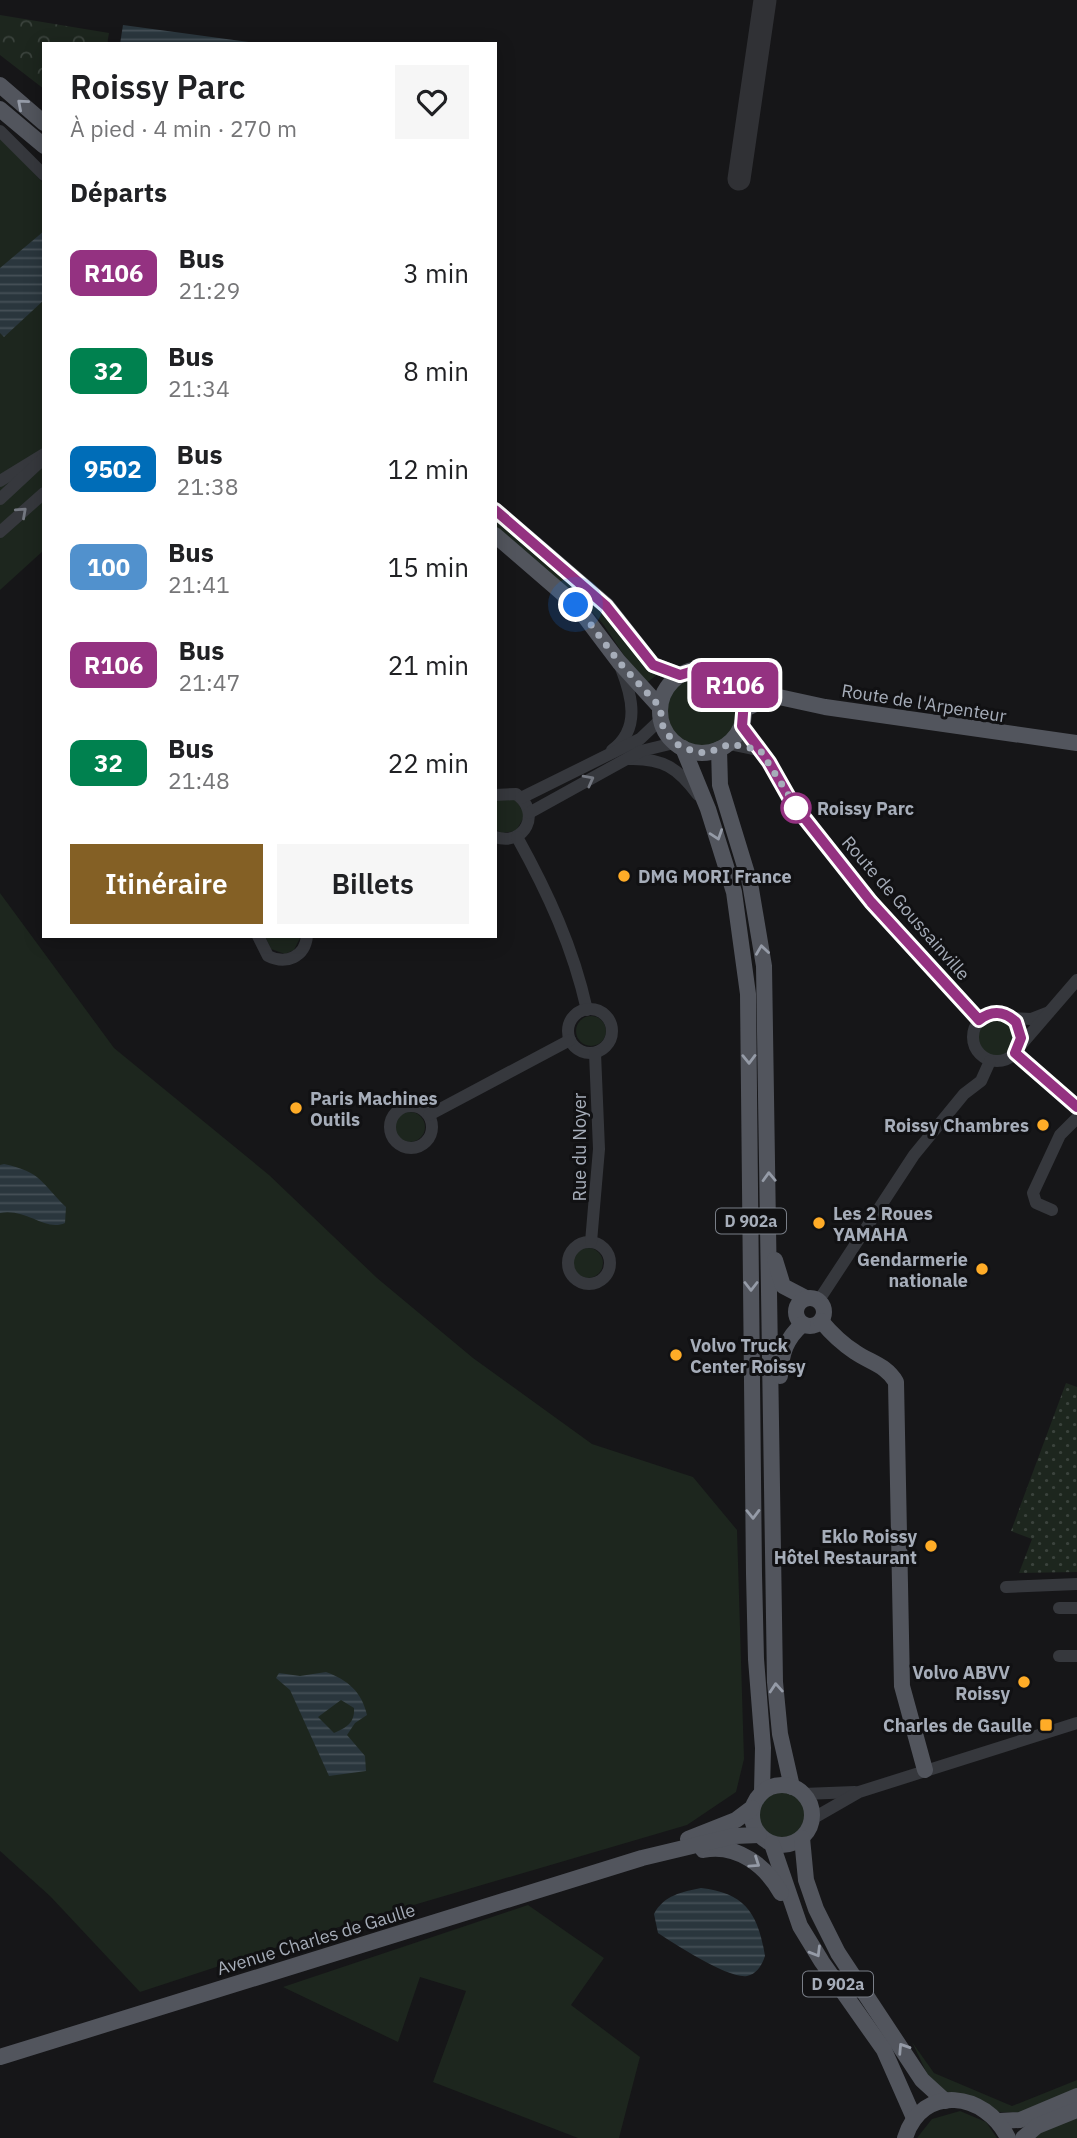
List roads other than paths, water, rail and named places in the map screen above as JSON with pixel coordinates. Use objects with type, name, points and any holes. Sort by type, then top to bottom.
[{"type":"main road","points":[[0,85],[42,120]]},
{"type":"main road","points":[[0,108],[42,144]]},
{"type":"main road","points":[[497,512],[606,606],[653,665],[680,675]]},
{"type":"main road","points":[[497,536],[576,605],[660,713],[678,746],[707,753],[725,747],[742,726],[745,709],[740,691],[733,682],[715,671],[696,669],[680,675],[666,688],[660,713]]},
{"type":"main road","name":"Route de l'Arpenteur","points":[[740,691],[765,699]]},
{"type":"main road","name":"Route de l'Arpenteur","points":[[745,709],[765,699],[779,697],[868,714],[1077,743]]},
{"type":"main road","name":"D 902a","points":[[678,746],[708,809],[734,892],[748,994],[754,1586],[756,1659],[764,1748],[762,1793]]},
{"type":"main road","name":"D 902a","points":[[725,747],[720,785],[750,883],[764,965],[770,1206],[775,1682],[780,1734],[797,1790]]},
{"type":"main road","points":[[770,1206],[776,1270],[783,1286],[812,1299],[824,1308],[821,1321],[812,1326],[803,1324],[796,1312],[799,1304],[812,1299]]},
{"type":"main road","points":[[821,1321],[834,1337],[857,1354],[889,1371],[896,1382],[902,1686],[925,1770]]},
{"type":"main road","points":[[773,1466],[779,1420],[781,1358],[786,1343],[803,1324]]},
{"type":"main road","points":[[776,1785],[797,1790],[811,1809],[812,1819],[802,1838],[788,1845],[766,1839],[754,1827],[752,1808],[762,1793],[776,1785]]},
{"type":"main road","name":"Avenue Charles de Gaulle","points":[[642,1858],[736,1820],[752,1808]]},
{"type":"main road","name":"Avenue Charles de Gaulle","points":[[0,2057],[642,1858],[734,1836],[766,1839]]},
{"type":"main road","name":"D 902a","points":[[802,1838],[806,1880],[816,1909],[838,1953],[922,2080],[945,2101]]},
{"type":"main road","name":"D 902a","points":[[766,1839],[800,1926],[884,2050],[914,2118]]},
{"type":"main road","points":[[642,1858],[662,1858],[713,1847],[741,1854],[771,1875],[790,1913],[800,1926]]},
{"type":"main road","points":[[999,2121],[1020,2120],[1077,2096]]},
{"type":"main road","points":[[905,2138],[914,2118],[930,2106],[945,2101],[975,2103],[999,2121],[1008,2138]]},
{"type":"main road","points":[[1023,2138],[1037,2126],[1077,2110]]},
{"type":"street","points":[[0,131],[42,173]]},
{"type":"street","points":[[0,481],[42,457]]},
{"type":"street","points":[[0,499],[42,458]]},
{"type":"street","points":[[0,532],[42,495]]},
{"type":"street","points":[[594,762],[619,744],[630,719],[631,695],[619,662]]},
{"type":"street","points":[[522,798],[640,739],[660,713]]},
{"type":"street","name":"Route de Goussainville","points":[[742,726],[791,801],[858,887],[979,1020]]},
{"type":"street","points":[[529,813],[657,744],[678,746]]},
{"type":"street","points":[[725,747],[760,750]]},
{"type":"street","points":[[629,759],[647,758],[670,765],[680,772],[708,809]]},
{"type":"street","points":[[497,794],[509,792],[522,798],[529,813],[527,827],[517,837],[503,840],[497,838]]},
{"type":"street","points":[[517,837],[554,906],[578,971],[587,1010]]},
{"type":"street","points":[[259,938],[268,956],[282,961],[298,956],[306,938]]},
{"type":"street","points":[[1049,1012],[1031,1019],[1011,1018],[994,1013],[979,1020],[972,1035],[976,1051],[990,1061],[1004,1061],[1019,1054],[1049,1012],[1077,980]]},
{"type":"street","points":[[587,1010],[600,1012],[612,1028],[606,1046],[595,1053],[580,1051],[570,1040],[571,1021],[587,1010]]},
{"type":"street","points":[[1011,1018],[1020,1030],[1019,1054],[1077,1107]]},
{"type":"street","points":[[429,1115],[570,1040]]},
{"type":"street","name":"Rue du Noyer","points":[[591,1242],[599,1149],[595,1053]]},
{"type":"street","points":[[812,1299],[914,1155],[964,1094],[981,1081],[990,1061]]},
{"type":"street","points":[[1052,1210],[1036,1203],[1033,1194],[1060,1135],[1077,1118]]},
{"type":"street","points":[[1006,1587],[1077,1584]]},
{"type":"street","points":[[1059,1608],[1077,1608]]},
{"type":"street","points":[[1059,1656],[1077,1656]]},
{"type":"street","points":[[812,1819],[859,1792],[1077,1723]]},
{"type":"street","points":[[797,1790],[859,1792]]},
{"type":"place","name":"Roissy Parc","points":[[796,808]]},
{"type":"place","name":"DMG MORI France","points":[[624,876]]},
{"type":"place","name":"Paris Machines Outils","points":[[296,1108]]},
{"type":"place","name":"Roissy Chambres","points":[[1043,1125]]},
{"type":"place","name":"Les 2 Roues YAMAHA","points":[[819,1223]]},
{"type":"place","name":"Gendarmerie nationale","points":[[982,1269]]},
{"type":"place","name":"Volvo Truck Center Roissy","points":[[676,1355]]},
{"type":"place","name":"Eklo Roissy Hôtel Restaurant","points":[[931,1546]]},
{"type":"place","name":"Volvo ABVV Roissy","points":[[1024,1682]]},
{"type":"place","name":"Charles de Gaulle","points":[[1046,1725]]}]
